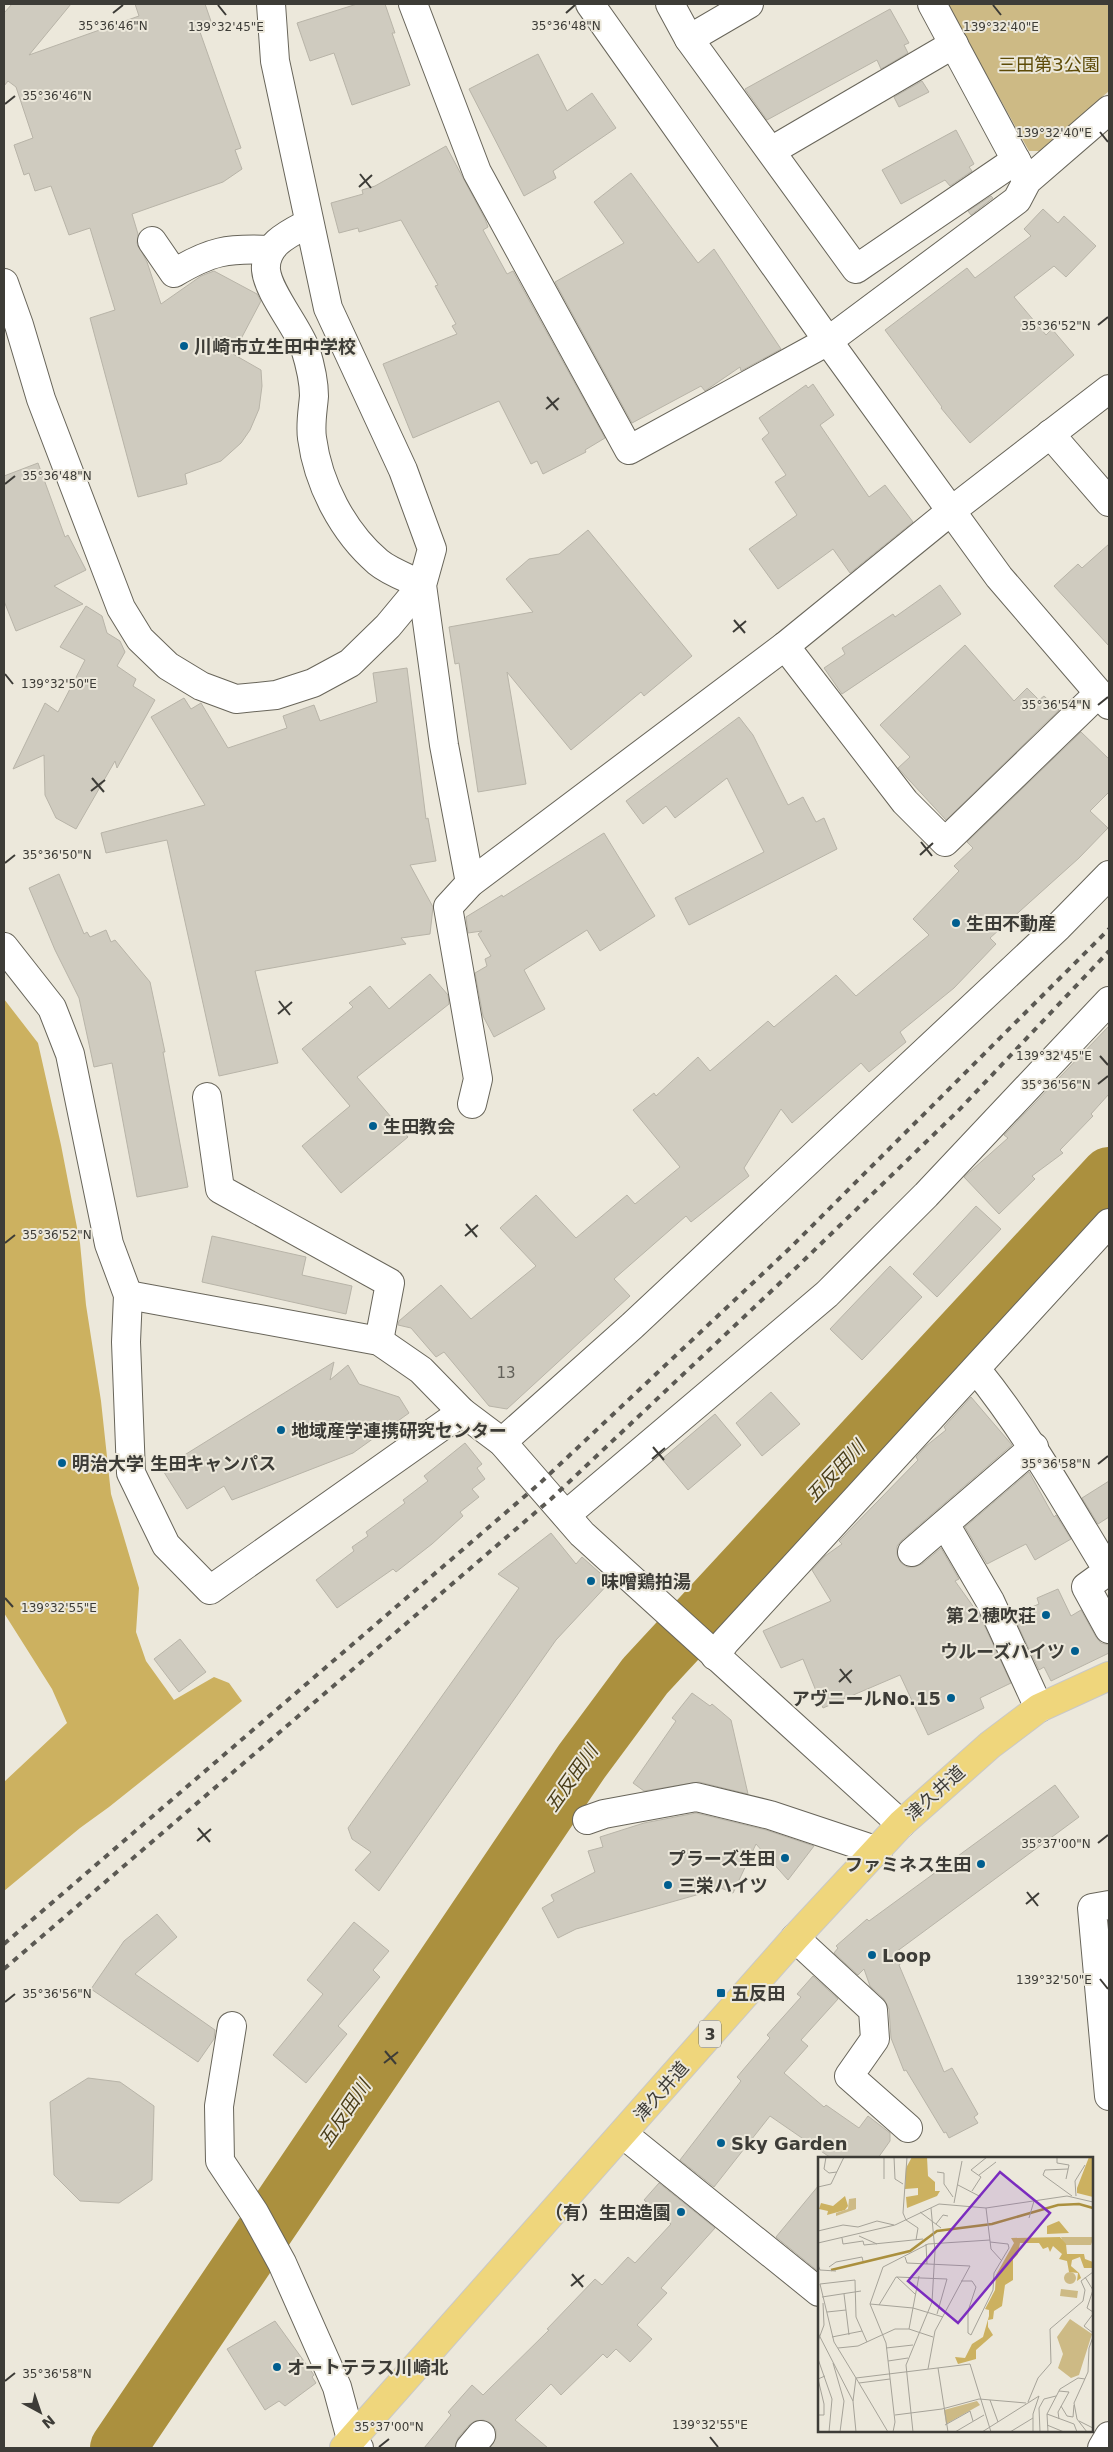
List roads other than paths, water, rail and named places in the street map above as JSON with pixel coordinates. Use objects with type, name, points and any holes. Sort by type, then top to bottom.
[{"type":"main road","name":"津久井道","points":[[348,2446],[795,1938],[878,1851],[901,1824],[990,1745],[1039,1708],[1109,1676]]},
{"type":"street","points":[[271,4],[275,61],[328,308],[403,470],[432,549],[422,585],[444,744],[470,883]]},
{"type":"street","points":[[413,4],[477,172],[629,450],[828,341],[1016,200],[1021,170],[932,4]]},
{"type":"street","points":[[590,4],[828,341],[999,577],[1104,700],[945,842],[905,802],[786,646]]},
{"type":"street","points":[[670,4],[689,39],[856,269],[1021,170],[1109,110]]},
{"type":"street","points":[[689,39],[749,4]]},
{"type":"street","points":[[771,151],[954,44]]},
{"type":"street","points":[[309,223],[284,236],[270,250],[266,270],[277,300],[290,318],[305,348],[314,393],[312,436],[322,479],[346,528],[379,563],[422,585]]},
{"type":"street","points":[[152,241],[174,273],[211,253],[236,248],[270,250]]},
{"type":"street","points":[[4,283],[19,325],[41,399],[121,608],[140,639],[168,666],[201,686],[236,699],[276,695],[313,683],[350,663],[388,626],[422,585]]},
{"type":"street","points":[[472,1104],[478,1079],[448,907],[470,883],[786,646],[951,511],[1109,390]]},
{"type":"street","points":[[1050,434],[1109,502]]},
{"type":"street","points":[[502,1442],[632,1326],[1058,927],[1109,875]]},
{"type":"street","points":[[4,947],[52,1008],[70,1054],[108,1244],[128,1295],[126,1342],[131,1473],[166,1545],[210,1590],[462,1412]]},
{"type":"street","points":[[566,1515],[827,1294],[926,1195],[1109,1001]]},
{"type":"street","points":[[206,1096],[220,1189],[390,1283],[379,1341]]},
{"type":"street","points":[[709,1651],[725,1642],[1109,1223]]},
{"type":"street","points":[[128,1295],[379,1341],[421,1370],[462,1412],[502,1442],[582,1534],[901,1824]]},
{"type":"street","points":[[976,1369],[1001,1400],[1034,1447],[1108,1571],[1086,1587],[1109,1629]]},
{"type":"street","points":[[912,1552],[1034,1447]]},
{"type":"street","points":[[945,1524],[990,1601],[1039,1708]]},
{"type":"street","points":[[587,1820],[604,1814],[696,1796],[770,1815],[878,1851]]},
{"type":"street","points":[[1100,1907],[1109,2096]]},
{"type":"street","points":[[795,1938],[873,2010],[875,2039],[849,2076],[908,2128]]},
{"type":"street","points":[[232,2026],[219,2106],[220,2161],[254,2212],[282,2263],[337,2386],[348,2446]]},
{"type":"street","points":[[623,2134],[818,2291]]},
{"type":"street","points":[[1102,2448],[1109,2436]]},
{"type":"waterway","name":"五反田川","points":[[118,2448],[582,1761],[645,1676],[1109,1175]]},
{"type":"railway","points":[[4,1944],[539,1484],[790,1248],[1109,929]]},
{"type":"railway","points":[[4,1969],[551,1499],[799,1265],[959,1110],[1109,951]]},
{"type":"place","name":"川崎市立生田中学校","points":[[184,346]]},
{"type":"place","name":"生田不動産","points":[[956,923]]},
{"type":"place","name":"生田教会","points":[[373,1126]]},
{"type":"place","name":"地域産学連携研究センター","points":[[281,1430]]},
{"type":"place","name":"明治大学 生田キャンパス","points":[[62,1463]]},
{"type":"place","name":"味噌鶏拍湯","points":[[591,1581]]},
{"type":"place","name":"第２穂吹荘","points":[[1046,1615]]},
{"type":"place","name":"ウルーズハイツ","points":[[1075,1651]]},
{"type":"place","name":"アヴニールNo.15","points":[[951,1698]]},
{"type":"place","name":"プラーズ生田","points":[[785,1858]]},
{"type":"place","name":"ファミネス生田","points":[[981,1864]]},
{"type":"place","name":"三栄ハイツ","points":[[668,1885]]},
{"type":"place","name":"Loop","points":[[872,1955]]},
{"type":"place","name":"五反田","points":[[721,1993]]},
{"type":"place","name":"Sky Garden","points":[[721,2143]]},
{"type":"place","name":"（有）生田造園","points":[[681,2212]]},
{"type":"place","name":"オートテラス川崎北","points":[[277,2367]]},
{"type":"park label","name":"三田第3公園","points":[[1049,64]]}]
